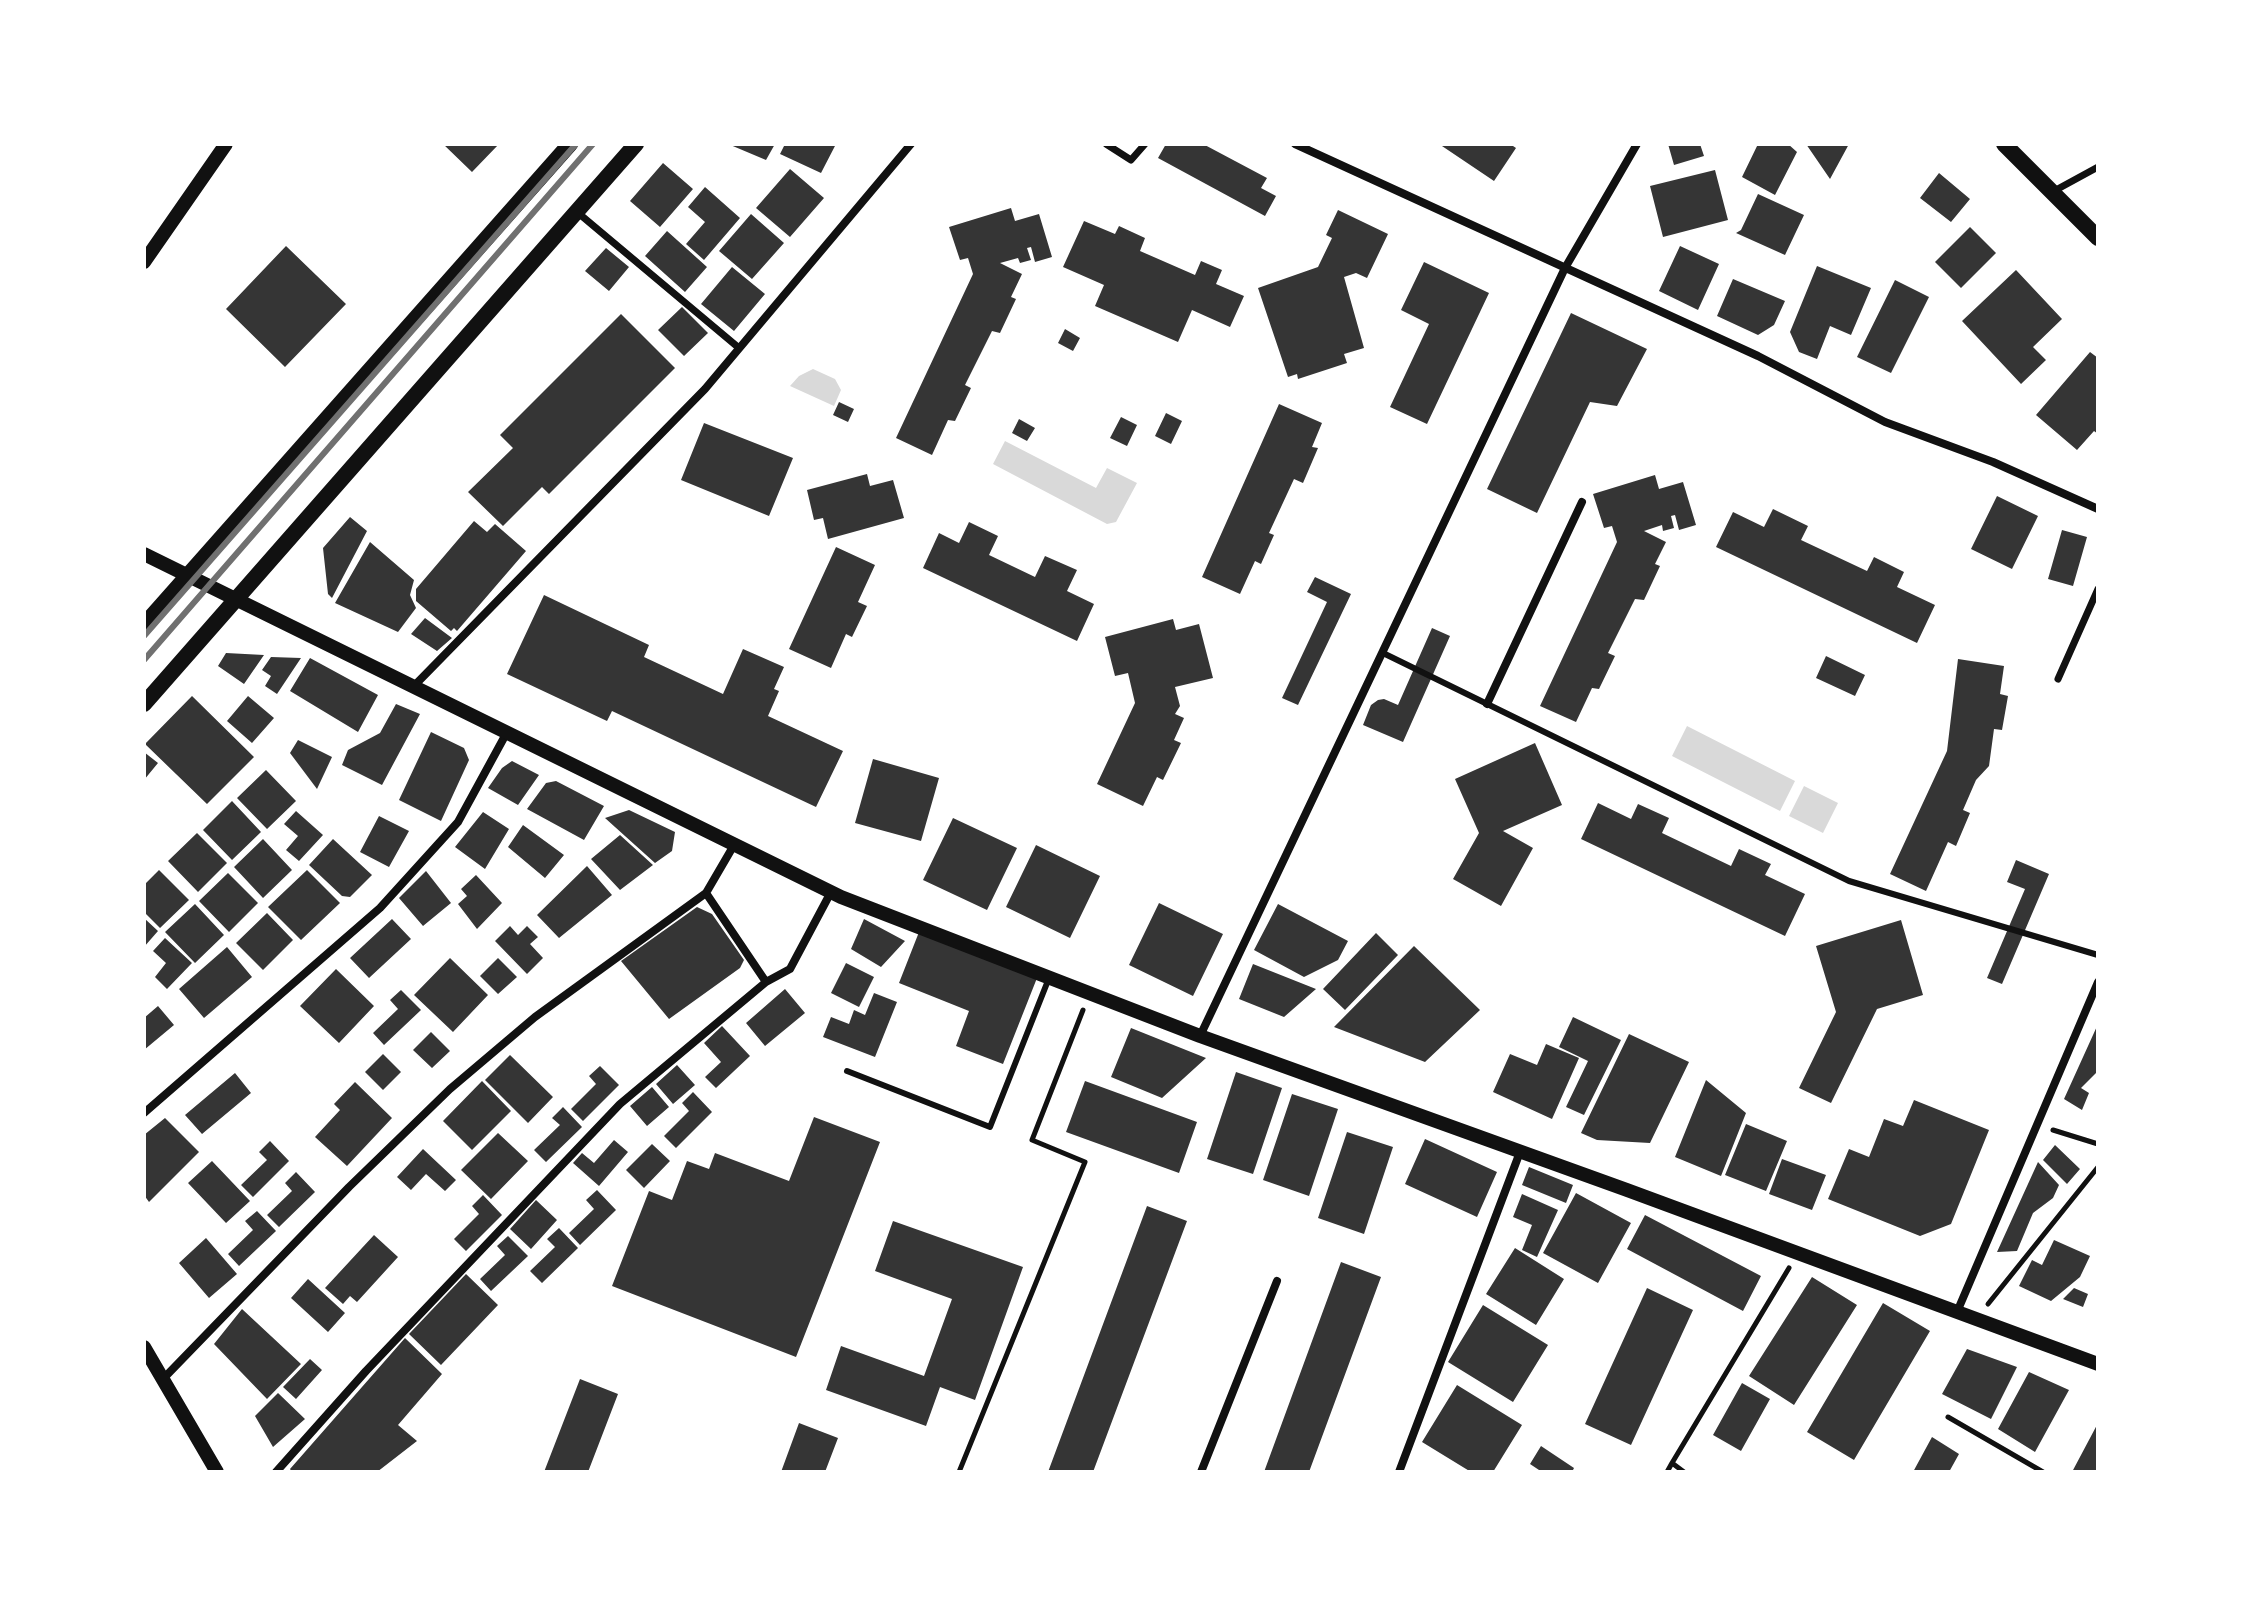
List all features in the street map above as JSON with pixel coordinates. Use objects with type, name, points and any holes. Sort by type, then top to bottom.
[{"type":"main road","points":[[144,625],[570,144]]},
{"type":"main road","points":[[144,704],[636,144]]},
{"type":"main road","points":[[2004,144],[2098,238]]},
{"type":"street","points":[[144,262],[226,144]]},
{"type":"street","points":[[412,688],[699,395],[911,144]]},
{"type":"street","points":[[1106,144],[1131,160],[1145,144]]},
{"type":"street","points":[[1295,144],[1758,356],[1885,422],[1993,462],[2098,509]]},
{"type":"street","points":[[1200,1036],[1565,268],[1637,144]]},
{"type":"street","points":[[2052,192],[2098,167]]},
{"type":"street","points":[[577,212],[739,348]]},
{"type":"street","points":[[1487,704],[1582,502]]},
{"type":"street","points":[[144,554],[831,892],[1200,1036],[2098,1364]]},
{"type":"street","points":[[2058,679],[2098,589]]},
{"type":"street","points":[[144,1113],[380,908],[458,822],[506,734]]},
{"type":"street","points":[[163,1379],[349,1187],[450,1089],[535,1017],[706,893],[734,845]]},
{"type":"street","points":[[276,1472],[366,1371],[620,1104],[766,982],[790,969],[831,892]]},
{"type":"street","points":[[706,893],[766,982]]},
{"type":"street","points":[[1957,1313],[2098,982]]},
{"type":"street","points":[[1399,1472],[1520,1152]]},
{"type":"street","points":[[1201,1472],[1277,1281]]},
{"type":"street","points":[[144,1347],[217,1472]]},
{"type":"lane","points":[[1383,653],[1849,881],[2098,955]]},
{"type":"lane","points":[[847,1071],[990,1127],[1049,978]]},
{"type":"path","points":[[959,1472],[1085,1162],[1032,1140],[1089,994]]},
{"type":"path","points":[[2037,1125],[2098,1144]]},
{"type":"path","points":[[1976,1320],[2098,1167]]},
{"type":"path","points":[[1667,1472],[1798,1254]]},
{"type":"path","points":[[1948,1417],[2043,1472]]},
{"type":"path","points":[[1672,1463],[1684,1472]]},
{"type":"shaded area","points":[[813,369],[835,379],[841,390],[834,406],[790,386],[799,376]]},
{"type":"shaded area","points":[[1005,441],[1096,488],[1107,468],[1137,483],[1116,522],[1107,524],[993,464]]},
{"type":"shaded area","points":[[1687,726],[1795,781],[1780,811],[1672,756]]},
{"type":"shaded area","points":[[1804,786],[1838,803],[1823,833],[1789,816]]},
{"type":"building","points":[[443,144],[499,144],[472,172]]},
{"type":"building","points":[[728,144],[775,144],[766,160]]},
{"type":"building","points":[[785,144],[836,144],[821,173],[780,154]]},
{"type":"building","points":[[1166,144],[1203,144],[1267,178],[1261,188],[1276,196],[1265,216],[1158,158]]},
{"type":"building","points":[[1439,144],[1510,144],[1516,148],[1494,181]]},
{"type":"building","points":[[1668,144],[1700,144],[1704,156],[1674,165]]},
{"type":"building","points":[[1758,144],[1788,144],[1797,152],[1775,195],[1742,177]]},
{"type":"building","points":[[1806,144],[1849,144],[1830,179]]},
{"type":"building","points":[[663,163],[693,189],[660,227],[630,201]]},
{"type":"building","points":[[790,169],[824,198],[790,237],[756,208]]},
{"type":"building","points":[[1715,170],[1728,220],[1663,237],[1650,186]]},
{"type":"building","points":[[1939,173],[1970,199],[1951,222],[1920,198]]},
{"type":"building","points":[[705,187],[740,218],[704,260],[686,244],[705,222],[688,207]]},
{"type":"building","points":[[1758,194],[1804,215],[1785,255],[1736,233],[1741,230]]},
{"type":"building","points":[[1011,208],[1015,221],[1039,214],[1052,257],[1035,262],[1031,247],[1027,248],[1031,260],[1020,263],[1018,258],[1000,263],[1022,274],[1011,297],[1016,299],[1000,333],[992,331],[965,385],[971,388],[955,421],[948,420],[932,455],[896,438],[973,274],[968,258],[960,260],[949,227]]},
{"type":"building","points":[[1338,210],[1388,234],[1367,278],[1356,273],[1344,277],[1364,348],[1344,354],[1347,363],[1298,379],[1297,374],[1288,377],[1258,288],[1318,267],[1332,238],[1326,235]]},
{"type":"building","points":[[751,214],[784,243],[752,279],[719,251]]},
{"type":"building","points":[[1084,221],[1115,234],[1119,226],[1145,238],[1140,251],[1195,275],[1201,261],[1222,270],[1216,284],[1244,296],[1230,327],[1192,310],[1178,342],[1095,306],[1104,285],[1063,267]]},
{"type":"building","points":[[1970,227],[1996,253],[1961,288],[1935,262]]},
{"type":"building","points":[[667,231],[707,267],[685,292],[645,256]]},
{"type":"building","points":[[286,246],[346,304],[285,367],[226,309]]},
{"type":"building","points":[[1680,246],[1719,264],[1698,310],[1659,291]]},
{"type":"building","points":[[606,248],[629,267],[609,291],[585,271]]},
{"type":"building","points":[[1424,262],[1489,293],[1427,424],[1390,407],[1429,324],[1401,310]]},
{"type":"building","points":[[1817,266],[1871,288],[1851,335],[1830,326],[1817,359],[1799,352],[1790,332]]},
{"type":"building","points":[[732,267],[765,294],[734,331],[701,304]]},
{"type":"building","points":[[2016,270],[2062,319],[2033,347],[2046,360],[2021,384],[1962,321]]},
{"type":"building","points":[[1733,279],[1785,301],[1774,325],[1758,335],[1717,316]]},
{"type":"building","points":[[1895,280],[1929,297],[1891,373],[1857,357]]},
{"type":"building","points":[[682,307],[708,333],[684,356],[658,330]]},
{"type":"building","points":[[1571,313],[1647,349],[1617,406],[1590,402],[1537,513],[1487,489]]},
{"type":"building","points":[[621,314],[675,368],[549,494],[542,487],[503,526],[468,492],[513,448],[500,435]]},
{"type":"building","points":[[1065,329],[1080,338],[1073,351],[1058,343]]},
{"type":"building","points":[[2090,352],[2098,358],[2098,434],[2094,431],[2077,450],[2036,415]]},
{"type":"building","points":[[839,402],[854,409],[848,422],[833,415]]},
{"type":"building","points":[[1279,404],[1322,423],[1312,447],[1318,448],[1303,483],[1294,479],[1269,533],[1274,535],[1261,564],[1255,561],[1240,594],[1202,577]]},
{"type":"building","points":[[1166,413],[1182,421],[1171,444],[1155,436]]},
{"type":"building","points":[[1121,417],[1137,425],[1127,446],[1110,438]]},
{"type":"building","points":[[1019,419],[1035,428],[1027,441],[1012,433]]},
{"type":"building","points":[[704,423],[793,458],[769,516],[681,480]]},
{"type":"building","points":[[867,474],[870,486],[893,480],[904,518],[828,539],[823,518],[814,520],[807,490]]},
{"type":"building","points":[[1655,475],[1659,489],[1683,482],[1696,525],[1679,530],[1675,515],[1671,516],[1674,528],[1663,531],[1662,525],[1644,531],[1666,542],[1655,564],[1660,566],[1644,600],[1635,599],[1608,653],[1615,656],[1599,689],[1592,688],[1576,722],[1540,706],[1617,542],[1612,526],[1604,528],[1593,494]]},
{"type":"building","points":[[1997,496],[2038,516],[2012,569],[1971,549]]},
{"type":"building","points":[[1773,509],[1808,526],[1801,540],[1867,571],[1874,557],[1904,572],[1897,587],[1935,605],[1917,643],[1716,547],[1733,512],[1764,527]]},
{"type":"building","points":[[350,517],[367,531],[332,598],[328,594],[323,548]]},
{"type":"building","points":[[474,521],[487,532],[495,524],[526,551],[457,631],[454,628],[451,631],[416,601],[416,589]]},
{"type":"building","points":[[969,522],[998,536],[989,555],[1035,577],[1045,556],[1077,570],[1067,591],[1094,604],[1077,641],[923,568],[939,533],[959,543]]},
{"type":"building","points":[[2062,530],[2087,537],[2073,586],[2048,579]]},
{"type":"building","points":[[370,542],[414,580],[410,595],[416,608],[398,632],[335,603]]},
{"type":"building","points":[[836,547],[875,565],[858,602],[867,606],[852,637],[846,634],[831,668],[789,649]]},
{"type":"building","points":[[1315,577],[1351,594],[1298,705],[1282,698],[1327,602],[1307,592]]},
{"type":"building","points":[[544,595],[649,645],[644,657],[723,694],[743,649],[784,667],[774,689],[779,691],[768,716],[843,751],[816,807],[612,711],[607,721],[507,674]]},
{"type":"building","points":[[425,618],[452,638],[437,651],[411,634]]},
{"type":"building","points":[[1173,619],[1176,630],[1199,624],[1213,678],[1175,687],[1180,706],[1175,714],[1184,718],[1174,740],[1181,743],[1163,780],[1157,777],[1143,806],[1097,784],[1135,703],[1128,673],[1115,676],[1105,637]]},
{"type":"building","points":[[1432,628],[1450,636],[1403,742],[1363,725],[1371,705],[1378,700],[1384,699],[1398,705]]},
{"type":"building","points":[[226,653],[264,655],[244,684],[218,666]]},
{"type":"building","points":[[1826,656],[1865,675],[1855,696],[1816,678]]},
{"type":"building","points":[[271,657],[301,658],[277,694],[265,686],[271,676],[262,670]]},
{"type":"building","points":[[310,658],[378,695],[358,732],[290,691]]},
{"type":"building","points":[[1958,659],[2004,666],[2000,694],[2008,696],[2002,730],[1994,729],[1989,766],[1976,780],[1963,810],[1970,813],[1956,846],[1948,842],[1926,891],[1890,874],[1947,751]]},
{"type":"building","points":[[192,696],[254,757],[207,804],[145,744]]},
{"type":"building","points":[[248,696],[274,718],[252,743],[227,721]]},
{"type":"building","points":[[396,704],[420,714],[382,785],[342,765],[348,750],[380,733]]},
{"type":"building","points":[[431,732],[464,748],[469,760],[441,821],[399,800]]},
{"type":"building","points":[[298,740],[332,757],[317,789],[290,753]]},
{"type":"building","points":[[1535,743],[1562,805],[1503,831],[1533,848],[1501,906],[1453,879],[1479,833],[1455,779]]},
{"type":"building","points":[[144,752],[158,763],[144,780]]},
{"type":"building","points":[[873,759],[939,778],[921,841],[855,823]]},
{"type":"building","points":[[512,761],[539,775],[518,805],[488,788],[502,768]]},
{"type":"building","points":[[266,770],[296,801],[267,829],[237,798]]},
{"type":"building","points":[[556,781],[604,806],[584,840],[527,809],[546,783]]},
{"type":"building","points":[[232,801],[261,832],[232,860],[203,830]]},
{"type":"building","points":[[1598,803],[1631,819],[1638,804],[1669,818],[1662,833],[1731,866],[1739,849],[1771,864],[1765,875],[1805,894],[1785,936],[1581,839]]},
{"type":"building","points":[[629,810],[675,832],[672,851],[655,863],[605,818]]},
{"type":"building","points":[[296,811],[323,835],[299,861],[286,850],[298,836],[284,824]]},
{"type":"building","points":[[483,812],[509,829],[485,869],[455,847]]},
{"type":"building","points":[[379,816],[409,831],[389,867],[360,852]]},
{"type":"building","points":[[953,818],[1017,848],[987,910],[923,880]]},
{"type":"building","points":[[523,825],[564,855],[545,878],[508,847]]},
{"type":"building","points":[[197,833],[227,863],[198,892],[168,861]]},
{"type":"building","points":[[620,835],[653,865],[620,890],[591,859]]},
{"type":"building","points":[[263,839],[292,870],[263,898],[234,867]]},
{"type":"building","points":[[333,839],[372,875],[350,897],[342,896],[309,865]]},
{"type":"building","points":[[1036,845],[1100,876],[1070,938],[1006,907]]},
{"type":"building","points":[[2016,860],[2049,874],[2002,984],[1987,978],[2025,889],[2007,882]]},
{"type":"building","points":[[587,866],[612,895],[559,938],[537,915]]},
{"type":"building","points":[[159,870],[189,900],[160,928],[144,912],[144,885]]},
{"type":"building","points":[[307,870],[340,903],[301,940],[268,907]]},
{"type":"building","points":[[426,871],[451,903],[423,926],[399,898]]},
{"type":"building","points":[[228,873],[258,903],[229,932],[199,901]]},
{"type":"building","points":[[476,875],[502,903],[477,929],[458,904],[467,896],[461,889]]},
{"type":"building","points":[[1159,903],[1223,934],[1193,996],[1129,965]]},
{"type":"building","points":[[195,904],[224,935],[195,963],[165,932]]},
{"type":"building","points":[[1278,904],[1348,941],[1338,960],[1304,977],[1254,950]]},
{"type":"building","points":[[697,907],[712,914],[744,960],[740,968],[669,1019],[621,961]]},
{"type":"building","points":[[267,913],[293,940],[263,970],[236,943]]},
{"type":"building","points":[[144,918],[158,931],[144,947]]},
{"type":"building","points":[[392,919],[411,939],[369,978],[350,958]]},
{"type":"building","points":[[864,919],[905,941],[881,967],[851,949]]},
{"type":"building","points":[[1901,920],[1923,995],[1877,1009],[1831,1103],[1799,1088],[1836,1012],[1816,946]]},
{"type":"building","points":[[510,926],[518,935],[527,926],[538,937],[530,944],[543,958],[527,974],[495,941]]},
{"type":"building","points":[[919,932],[1037,978],[1003,1064],[956,1046],[969,1011],[899,983]]},
{"type":"building","points":[[1376,933],[1398,955],[1345,1010],[1323,989]]},
{"type":"building","points":[[165,938],[192,963],[167,989],[155,977],[166,963],[153,951]]},
{"type":"building","points":[[1414,946],[1480,1010],[1425,1062],[1334,1027]]},
{"type":"building","points":[[227,947],[252,977],[204,1018],[179,989]]},
{"type":"building","points":[[450,958],[488,995],[453,1032],[414,995]]},
{"type":"building","points":[[498,958],[517,977],[498,994],[480,976]]},
{"type":"building","points":[[846,963],[874,977],[859,1007],[831,993]]},
{"type":"building","points":[[1253,964],[1316,989],[1284,1017],[1239,999]]},
{"type":"building","points":[[336,969],[374,1006],[339,1043],[300,1006]]},
{"type":"building","points":[[785,989],[805,1013],[765,1046],[746,1023]]},
{"type":"building","points":[[401,990],[421,1010],[384,1045],[373,1033],[398,1009],[390,1000]]},
{"type":"building","points":[[874,993],[897,1002],[875,1057],[823,1037],[831,1017],[849,1024],[854,1010],[865,1015]]},
{"type":"building","points":[[158,1006],[174,1025],[144,1050],[144,1018]]},
{"type":"building","points":[[1573,1017],[1621,1040],[1584,1115],[1566,1107],[1588,1061],[1559,1047]]},
{"type":"building","points":[[2098,1024],[2098,1071],[2081,1088],[2089,1093],[2082,1110],[2064,1099]]},
{"type":"building","points":[[722,1026],[750,1056],[716,1088],[705,1077],[721,1062],[704,1043]]},
{"type":"building","points":[[1131,1028],[1206,1058],[1162,1098],[1111,1077]]},
{"type":"building","points":[[431,1032],[450,1051],[432,1068],[413,1050]]},
{"type":"building","points":[[1629,1034],[1689,1062],[1650,1143],[1597,1140],[1581,1133]]},
{"type":"building","points":[[1546,1044],[1579,1058],[1552,1119],[1493,1092],[1510,1054],[1537,1065]]},
{"type":"building","points":[[383,1054],[401,1072],[383,1090],[365,1072]]},
{"type":"building","points":[[510,1055],[553,1097],[528,1123],[485,1080]]},
{"type":"building","points":[[677,1065],[695,1085],[673,1104],[656,1084]]},
{"type":"building","points":[[600,1066],[619,1085],[583,1121],[571,1109],[596,1084],[589,1076]]},
{"type":"building","points":[[1236,1072],[1282,1088],[1253,1174],[1207,1159]]},
{"type":"building","points":[[235,1073],[251,1093],[202,1134],[185,1115]]},
{"type":"building","points":[[1706,1080],[1746,1113],[1721,1176],[1675,1157]]},
{"type":"building","points":[[482,1081],[511,1111],[472,1150],[443,1121]]},
{"type":"building","points":[[1085,1081],[1197,1122],[1179,1173],[1066,1132]]},
{"type":"building","points":[[355,1082],[392,1118],[347,1166],[315,1137],[340,1110],[334,1104]]},
{"type":"building","points":[[652,1087],[669,1107],[647,1126],[630,1106]]},
{"type":"building","points":[[693,1092],[712,1112],[676,1148],[664,1136],[689,1111],[682,1103]]},
{"type":"building","points":[[1292,1094],[1338,1109],[1309,1196],[1263,1180]]},
{"type":"building","points":[[1914,1100],[1989,1130],[1951,1224],[1920,1236],[1828,1199],[1849,1149],[1869,1157],[1884,1119],[1903,1126]]},
{"type":"building","points":[[563,1107],[582,1127],[546,1162],[534,1150],[560,1125],[552,1118]]},
{"type":"building","points":[[814,1117],[880,1142],[796,1357],[612,1286],[649,1191],[672,1200],[687,1161],[709,1169],[715,1153],[789,1181]]},
{"type":"building","points":[[165,1118],[199,1152],[149,1202],[144,1195],[144,1135]]},
{"type":"building","points":[[1746,1124],[1787,1141],[1766,1191],[1725,1175]]},
{"type":"building","points":[[1347,1132],[1393,1147],[1364,1234],[1318,1218]]},
{"type":"building","points":[[498,1133],[528,1161],[491,1199],[461,1170]]},
{"type":"building","points":[[1425,1139],[1497,1172],[1477,1217],[1405,1184]]},
{"type":"building","points":[[614,1140],[628,1152],[599,1186],[573,1163],[582,1153],[594,1163]]},
{"type":"building","points":[[270,1141],[289,1161],[253,1197],[241,1185],[267,1160],[259,1152]]},
{"type":"building","points":[[652,1144],[670,1161],[644,1188],[626,1170]]},
{"type":"building","points":[[2055,1145],[2080,1169],[2067,1184],[2043,1160]]},
{"type":"building","points":[[423,1149],[456,1180],[445,1191],[426,1174],[411,1190],[397,1177]]},
{"type":"building","points":[[1782,1159],[1826,1175],[1812,1210],[1769,1194]]},
{"type":"building","points":[[212,1161],[250,1201],[226,1223],[188,1183]]},
{"type":"building","points":[[2038,1162],[2059,1185],[2053,1198],[2033,1213],[2017,1251],[1997,1252]]},
{"type":"building","points":[[1529,1167],[1573,1185],[1566,1203],[1522,1185]]},
{"type":"building","points":[[296,1172],[315,1192],[279,1227],[267,1215],[292,1191],[285,1183]]},
{"type":"building","points":[[597,1190],[616,1210],[580,1245],[569,1233],[594,1209],[586,1200]]},
{"type":"building","points":[[1576,1193],[1631,1223],[1598,1283],[1543,1253]]},
{"type":"building","points":[[1522,1194],[1558,1210],[1537,1257],[1522,1250],[1532,1225],[1513,1217]]},
{"type":"building","points":[[483,1195],[502,1215],[466,1251],[454,1239],[479,1214],[472,1206]]},
{"type":"building","points":[[536,1200],[557,1220],[531,1249],[510,1229]]},
{"type":"building","points":[[1147,1206],[1187,1221],[1093,1472],[1048,1472]]},
{"type":"building","points":[[257,1211],[276,1231],[239,1266],[228,1254],[253,1230],[245,1221]]},
{"type":"building","points":[[1645,1215],[1761,1276],[1743,1311],[1627,1249]]},
{"type":"building","points":[[893,1221],[1023,1267],[975,1400],[940,1387],[926,1426],[826,1390],[841,1346],[924,1376],[952,1299],[875,1271]]},
{"type":"building","points":[[559,1228],[578,1248],[542,1283],[530,1271],[555,1247],[547,1239]]},
{"type":"building","points":[[374,1235],[398,1257],[357,1302],[350,1296],[343,1304],[325,1288]]},
{"type":"building","points":[[508,1236],[528,1256],[491,1291],[480,1279],[505,1255],[497,1246]]},
{"type":"building","points":[[206,1238],[237,1274],[209,1298],[179,1263]]},
{"type":"building","points":[[2054,1240],[2090,1256],[2080,1277],[2051,1301],[2019,1286],[2032,1260],[2042,1265]]},
{"type":"building","points":[[1515,1248],[1564,1279],[1536,1325],[1486,1294]]},
{"type":"building","points":[[1341,1262],[1381,1277],[1309,1472],[1264,1472]]},
{"type":"building","points":[[466,1274],[498,1305],[441,1365],[409,1334]]},
{"type":"building","points":[[1812,1277],[1857,1305],[1794,1405],[1749,1376]]},
{"type":"building","points":[[308,1279],[345,1313],[328,1332],[291,1298]]},
{"type":"building","points":[[1647,1288],[1693,1310],[1631,1445],[1585,1424]]},
{"type":"building","points":[[2074,1288],[2088,1294],[2083,1307],[2063,1299]]},
{"type":"building","points":[[1883,1303],[1930,1331],[1854,1460],[1807,1432]]},
{"type":"building","points":[[1483,1305],[1548,1345],[1513,1402],[1448,1362]]},
{"type":"building","points":[[242,1309],[301,1364],[267,1399],[214,1344]]},
{"type":"building","points":[[405,1338],[442,1374],[398,1425],[417,1441],[377,1472],[292,1472],[290,1469]]},
{"type":"building","points":[[1967,1349],[2017,1367],[1991,1419],[1942,1394]]},
{"type":"building","points":[[310,1359],[322,1370],[296,1399],[283,1387]]},
{"type":"building","points":[[2029,1372],[2069,1390],[2035,1452],[1998,1429]]},
{"type":"building","points":[[580,1379],[618,1394],[588,1472],[544,1472]]},
{"type":"building","points":[[1742,1383],[1770,1399],[1741,1451],[1713,1435]]},
{"type":"building","points":[[1457,1385],[1522,1425],[1493,1472],[1471,1472],[1422,1442]]},
{"type":"building","points":[[278,1393],[305,1419],[273,1447],[255,1416]]},
{"type":"building","points":[[799,1423],[838,1438],[825,1472],[781,1472]]},
{"type":"building","points":[[2098,1423],[2098,1472],[2072,1472]]},
{"type":"building","points":[[1932,1437],[1959,1454],[1949,1472],[1913,1472]]},
{"type":"building","points":[[1541,1446],[1574,1468],[1572,1472],[1542,1472],[1530,1464]]},
{"type":"railway","points":[[144,636],[576,144]]},
{"type":"railway","points":[[144,660],[593,144]]}]
